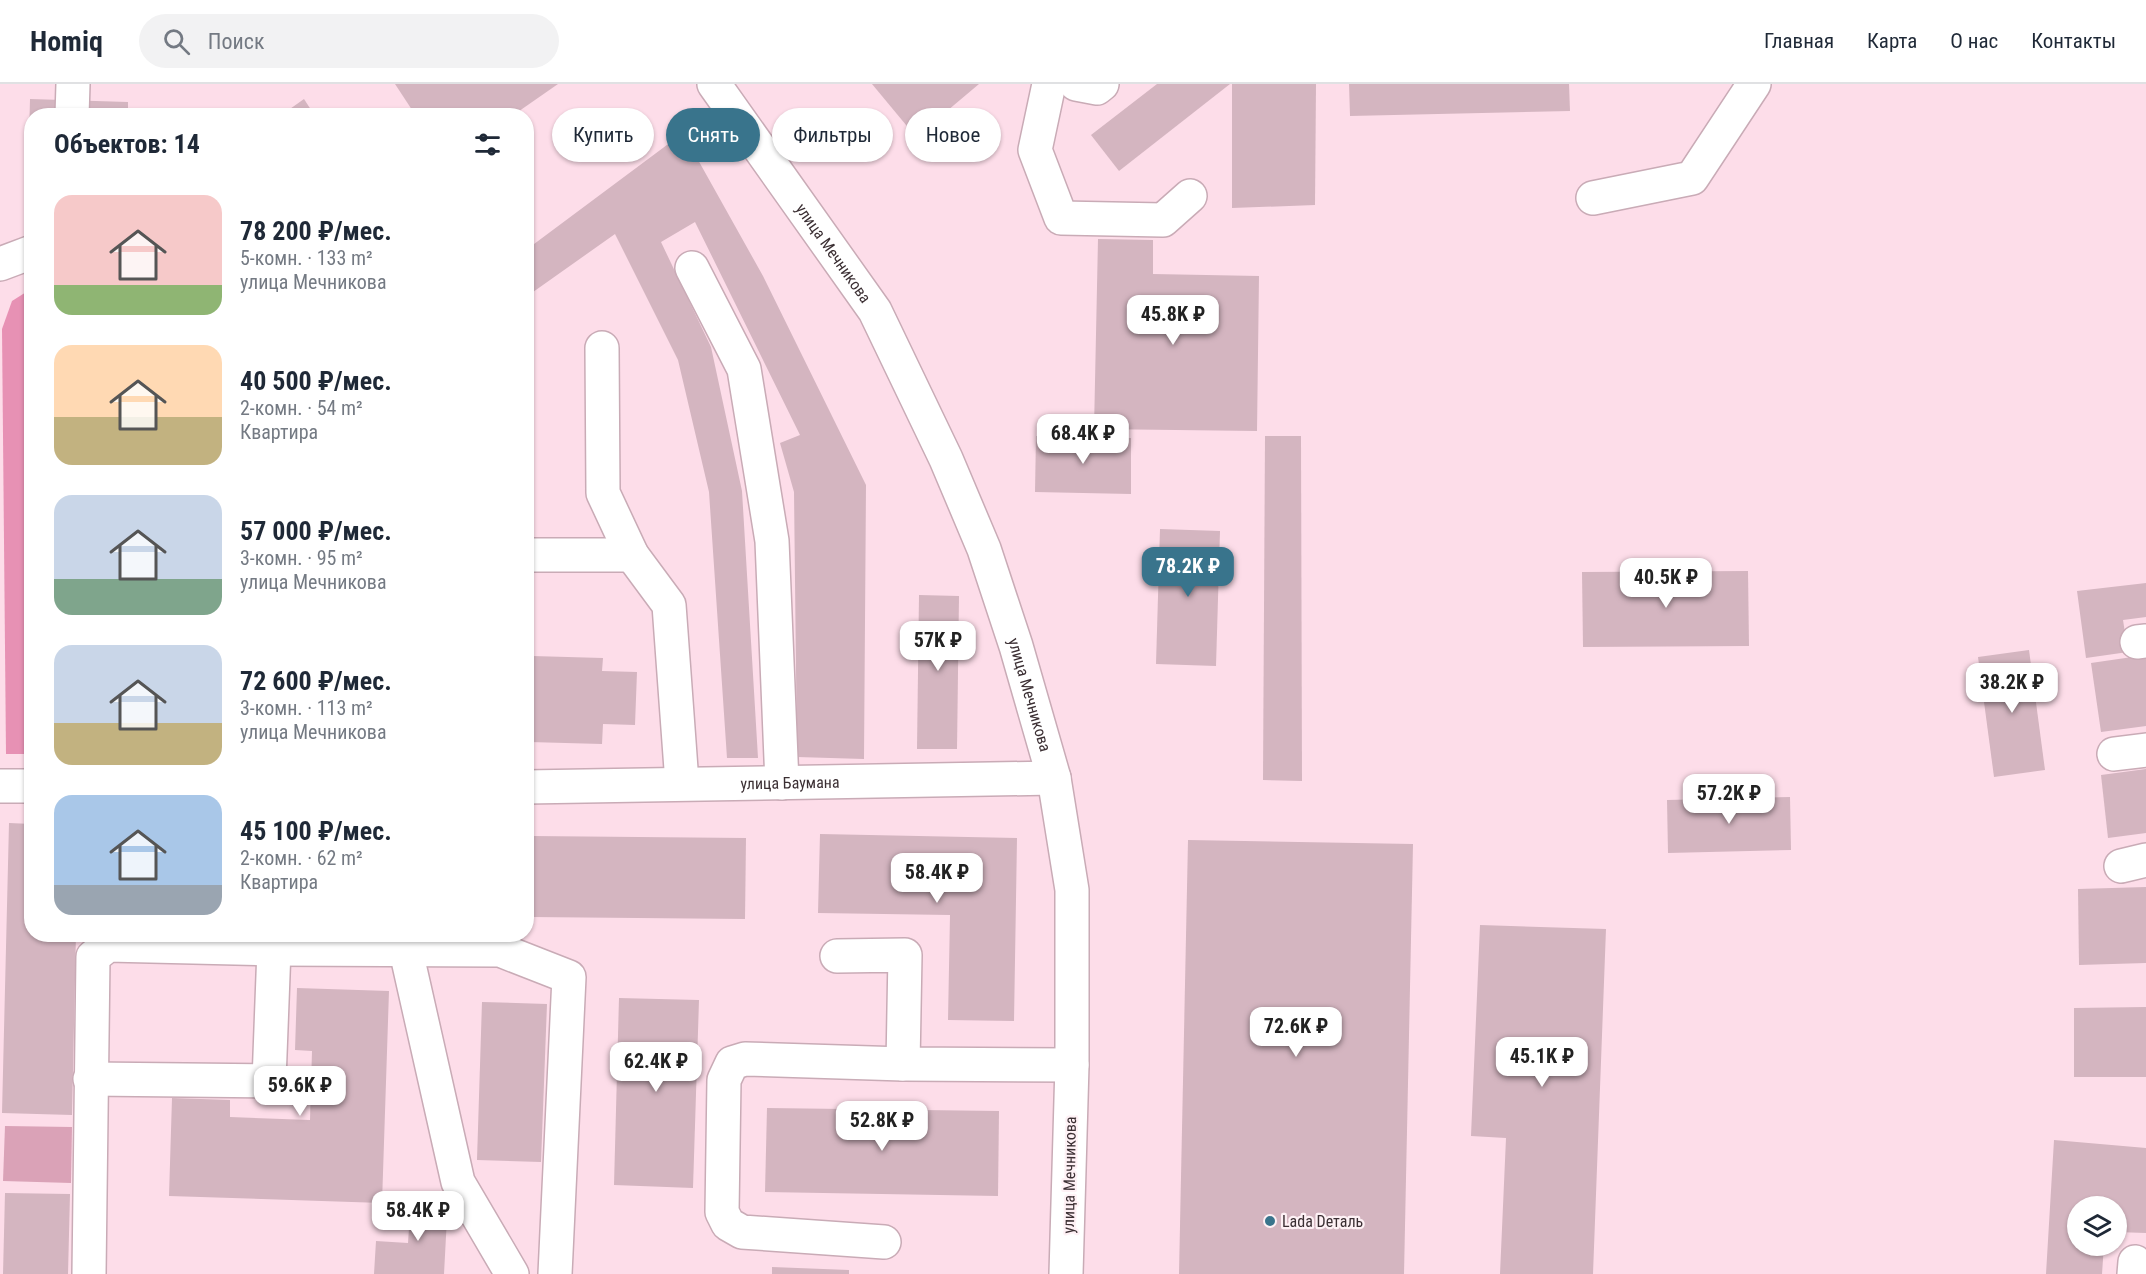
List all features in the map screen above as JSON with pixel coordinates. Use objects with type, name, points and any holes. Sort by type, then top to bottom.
[{"type":"street","points":[[72,108],[73,84]]},
{"type":"street","name":"улица Мечникова","points":[[714,84],[875,310],[946,459],[984,549],[1016,646],[1054,778],[1072,890],[1072,1065],[1066,1274]]},
{"type":"street","points":[[1049,84],[1035,150],[1061,218],[1163,220],[1190,196]]},
{"type":"street","points":[[1076,84],[1097,88],[1102,84]]},
{"type":"street","points":[[1593,198],[1692,178],[1754,84]]},
{"type":"street","points":[[0,264],[24,255]]},
{"type":"street","points":[[692,268],[744,369],[772,541],[782,783]]},
{"type":"street","points":[[602,348],[603,493],[632,555],[669,605],[682,783]]},
{"type":"street","points":[[534,555],[632,555]]},
{"type":"street","points":[[2114,754],[2146,750]]},
{"type":"street","name":"улица Баумана","points":[[534,786],[1054,778]]},
{"type":"street","points":[[0,786],[24,786]]},
{"type":"street","points":[[89,1274],[93,957],[108,945],[122,942]]},
{"type":"street","points":[[163,942],[274,949],[406,951],[500,942],[569,977],[555,1274]]},
{"type":"street","points":[[90,1079],[269,1081],[274,949]]},
{"type":"street","points":[[406,951],[458,1182],[512,1274]]},
{"type":"street","points":[[837,956],[905,955],[903,1064]]},
{"type":"street","points":[[884,1242],[763,1235],[742,1232],[728,1224],[722,1212],[724,1080],[732,1062],[745,1059],[903,1064],[1072,1065]]},
{"type":"shaded area","points":[[24,293],[24,754],[6,754],[2,329],[12,301]]},
{"type":"shaded area","points":[[5,1126],[72,1127],[71,1183],[3,1181]]},
{"type":"building","points":[[395,84],[558,84],[524,108],[411,108]]},
{"type":"building","points":[[872,84],[979,84],[950,108],[905,108],[905,124]]},
{"type":"building","points":[[1157,84],[1230,84],[1119,171],[1091,135]]},
{"type":"building","points":[[1232,84],[1316,84],[1315,205],[1232,208]]},
{"type":"building","points":[[1349,84],[1569,84],[1570,111],[1350,116]]},
{"type":"building","points":[[30,99],[128,102],[128,108],[30,108]]},
{"type":"building","points":[[304,99],[310,108],[291,108]]},
{"type":"building","points":[[666,146],[666,162],[699,162],[763,276],[866,485],[864,759],[797,757],[794,492],[780,443],[800,435],[695,222],[661,242],[711,347],[742,491],[758,758],[727,758],[709,492],[678,360],[615,234],[534,291],[534,244],[644,162],[654,162],[654,155]]},
{"type":"building","points":[[1098,239],[1153,240],[1153,274],[1259,276],[1257,431],[1094,429]]},
{"type":"building","points":[[1036,436],[1131,438],[1131,494],[1035,492]]},
{"type":"building","points":[[1265,436],[1301,436],[1302,781],[1263,780]]},
{"type":"building","points":[[1160,529],[1220,531],[1216,666],[1156,664]]},
{"type":"building","points":[[1748,571],[1749,646],[1583,647],[1582,572]]},
{"type":"building","points":[[2146,583],[2146,617],[2123,620],[2128,652],[2086,658],[2077,591]]},
{"type":"building","points":[[919,595],[959,596],[957,749],[917,749]]},
{"type":"building","points":[[2029,650],[2045,770],[1994,777],[1978,657]]},
{"type":"building","points":[[2146,655],[2146,726],[2101,732],[2091,663]]},
{"type":"building","points":[[534,656],[603,658],[602,671],[637,672],[635,725],[603,724],[602,744],[534,742]]},
{"type":"building","points":[[2146,769],[2146,833],[2108,838],[2101,775]]},
{"type":"building","points":[[1790,797],[1791,850],[1668,853],[1667,800]]},
{"type":"building","points":[[9,823],[24,824],[24,942],[76,942],[72,1115],[2,1113]]},
{"type":"building","points":[[820,834],[1017,838],[1014,1021],[948,1020],[950,915],[818,913]]},
{"type":"building","points":[[534,836],[746,838],[745,919],[534,917]]},
{"type":"building","points":[[1188,840],[1413,844],[1404,1274],[1179,1274]]},
{"type":"building","points":[[2146,887],[2146,963],[2079,965],[2078,889]]},
{"type":"building","points":[[1480,925],[1606,929],[1593,1274],[1500,1274],[1506,1138],[1471,1136]]},
{"type":"building","points":[[297,988],[389,991],[382,1203],[169,1196],[172,1098],[230,1100],[230,1117],[310,1120],[312,1051],[295,1050]]},
{"type":"building","points":[[619,998],[699,1000],[693,1188],[614,1185]]},
{"type":"building","points":[[482,1002],[547,1004],[541,1162],[477,1160]]},
{"type":"building","points":[[2146,1007],[2146,1077],[2074,1077],[2074,1008]]},
{"type":"building","points":[[767,1108],[999,1111],[998,1196],[765,1192]]},
{"type":"building","points":[[2054,1140],[2146,1148],[2146,1233],[2127,1232],[2127,1196],[2067,1196],[2067,1256],[2103,1256],[2102,1274],[2046,1274]]},
{"type":"building","points":[[5,1193],[70,1194],[68,1274],[3,1274]]},
{"type":"building","points":[[411,1197],[448,1199],[444,1274],[374,1274],[376,1241],[408,1243]]},
{"type":"building","points":[[772,1267],[849,1270],[849,1274],[772,1274]]},
{"type":"place","name":"Lada Dеталь","points":[[1270,1221]]}]
